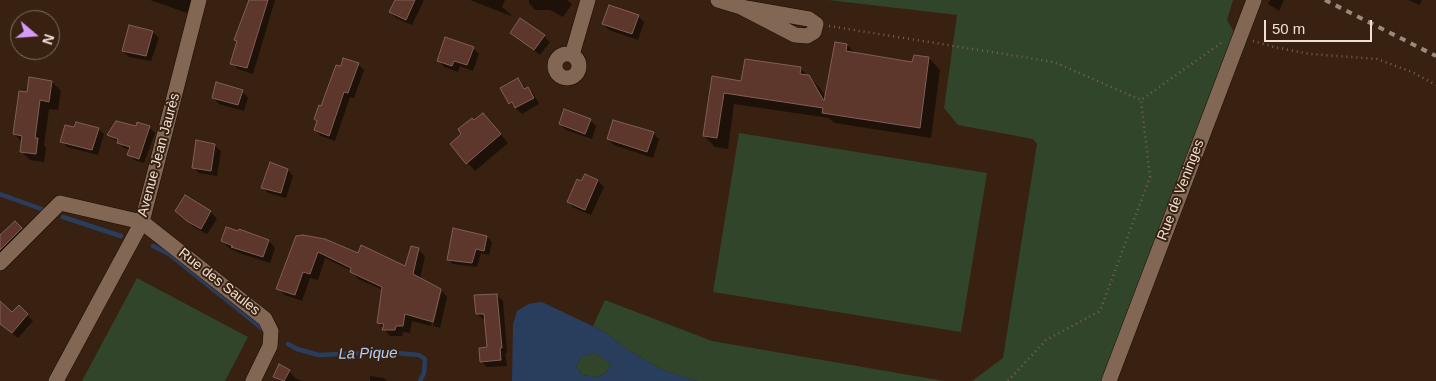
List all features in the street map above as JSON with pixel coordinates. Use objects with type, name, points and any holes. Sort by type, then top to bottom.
[{"type":"street","name":"Avenue Jean Jaurès","points":[[56,381],[142,222],[200,0]]},
{"type":"street","points":[[572,54],[588,0]]},
{"type":"street","points":[[718,0],[741,8],[809,19],[816,24]]},
{"type":"street","name":"Rue de Veninges","points":[[1108,381],[1254,0]]},
{"type":"street","points":[[0,264],[60,203],[142,222]]},
{"type":"street","name":"Rue des Saules","points":[[142,222],[265,319],[271,331],[270,346],[253,381]]},
{"type":"path","points":[[816,24],[1054,62],[1141,100]]},
{"type":"path","points":[[1141,100],[1224,41],[1240,37],[1274,47],[1310,54],[1377,59],[1412,72],[1436,85]]},
{"type":"path","points":[[1008,381],[1046,340],[1100,311],[1150,177],[1141,100]]},
{"type":"green space","points":[[828,0],[1233,0],[1227,20],[1234,32],[1101,381],[972,381],[1003,358],[1037,144],[1033,139],[958,125],[944,108],[957,15]]},
{"type":"green space","points":[[739,133],[987,173],[961,332],[713,292]]},
{"type":"green space","points":[[137,278],[248,337],[225,381],[82,381]]},
{"type":"green space","points":[[605,300],[712,341],[944,381],[697,381],[661,369],[593,326]]},
{"type":"green space","points":[[596,353],[611,364],[606,373],[596,377],[582,375],[576,366],[582,356]]},
{"type":"water","points":[[542,302],[605,332],[625,348],[661,369],[697,381],[512,381],[513,324],[517,311],[528,304]],"holes":[[[596,353],[611,364],[606,373],[596,377],[582,375],[576,366],[582,356]]]},
{"type":"building","points":[[249,0],[268,0],[247,68],[230,64],[237,41],[234,40]]},
{"type":"building","points":[[395,0],[415,0],[406,20],[389,12]]},
{"type":"building","points":[[609,5],[639,15],[632,34],[602,24]]},
{"type":"building","points":[[520,18],[545,35],[534,50],[510,33]]},
{"type":"building","points":[[129,25],[153,31],[146,56],[122,51]]},
{"type":"building","points":[[445,37],[474,47],[467,65],[454,61],[452,66],[437,61]]},
{"type":"building","points":[[835,42],[847,44],[846,51],[912,62],[914,55],[929,57],[920,128],[822,113],[823,108],[724,93],[717,138],[703,136],[712,76],[741,81],[745,59],[801,67],[800,74],[809,75],[824,101]]},
{"type":"building","points":[[343,58],[359,63],[348,93],[344,92],[329,136],[314,130],[317,121],[314,119],[319,105],[321,106],[336,65],[341,66]]},
{"type":"building","points":[[29,77],[52,81],[49,102],[40,100],[35,138],[38,138],[36,154],[20,152],[22,136],[13,134],[19,91],[27,92]]},
{"type":"building","points":[[518,78],[524,89],[528,87],[534,98],[515,108],[512,102],[509,104],[500,88]]},
{"type":"building","points":[[216,82],[243,90],[238,105],[212,98]]},
{"type":"building","points":[[564,109],[591,119],[585,134],[559,124]]},
{"type":"building","points":[[483,113],[501,134],[466,164],[450,144],[461,134],[458,129],[472,118],[474,120]]},
{"type":"building","points":[[613,120],[654,132],[647,152],[607,139]]},
{"type":"building","points":[[116,121],[136,126],[137,122],[150,126],[139,159],[127,155],[130,147],[117,143],[118,139],[107,135]]},
{"type":"building","points":[[76,122],[99,128],[92,150],[60,142],[65,125],[74,127]]},
{"type":"building","points":[[196,140],[215,144],[211,171],[192,168]]},
{"type":"building","points":[[270,162],[288,169],[281,193],[261,188]]},
{"type":"building","points":[[585,174],[598,180],[585,210],[567,202],[577,179],[581,181]]},
{"type":"building","points":[[185,195],[211,211],[201,229],[175,211]]},
{"type":"building","points":[[15,221],[22,228],[0,250],[0,235]]},
{"type":"building","points":[[226,227],[238,231],[239,229],[269,240],[263,257],[231,247],[233,246],[221,241]]},
{"type":"building","points":[[453,228],[487,236],[484,251],[476,249],[472,263],[447,260]]},
{"type":"building","points":[[303,235],[325,239],[358,253],[361,245],[405,266],[411,246],[419,248],[413,274],[441,289],[433,322],[405,314],[403,326],[396,326],[395,330],[382,330],[384,324],[377,323],[382,287],[350,272],[351,268],[318,252],[310,274],[303,272],[295,295],[276,289],[296,236]]},
{"type":"building","points":[[497,294],[502,348],[500,348],[501,360],[480,362],[479,348],[487,347],[484,314],[476,314],[474,295]]},
{"type":"building","points":[[0,301],[12,312],[19,305],[28,314],[12,333],[0,324]]},
{"type":"building","points":[[279,364],[290,370],[284,381],[273,377]]},
{"type":"waterway","name":"La Pique","points":[[0,194],[47,211]]},
{"type":"waterway","name":"La Pique","points":[[63,217],[121,236]]},
{"type":"waterway","name":"La Pique","points":[[153,246],[169,254],[264,330]]},
{"type":"waterway","name":"La Pique","points":[[288,344],[297,349],[319,355],[385,352],[419,355],[425,359],[424,373],[420,381]]},
{"type":"railway","points":[[1325,0],[1436,56]]}]
